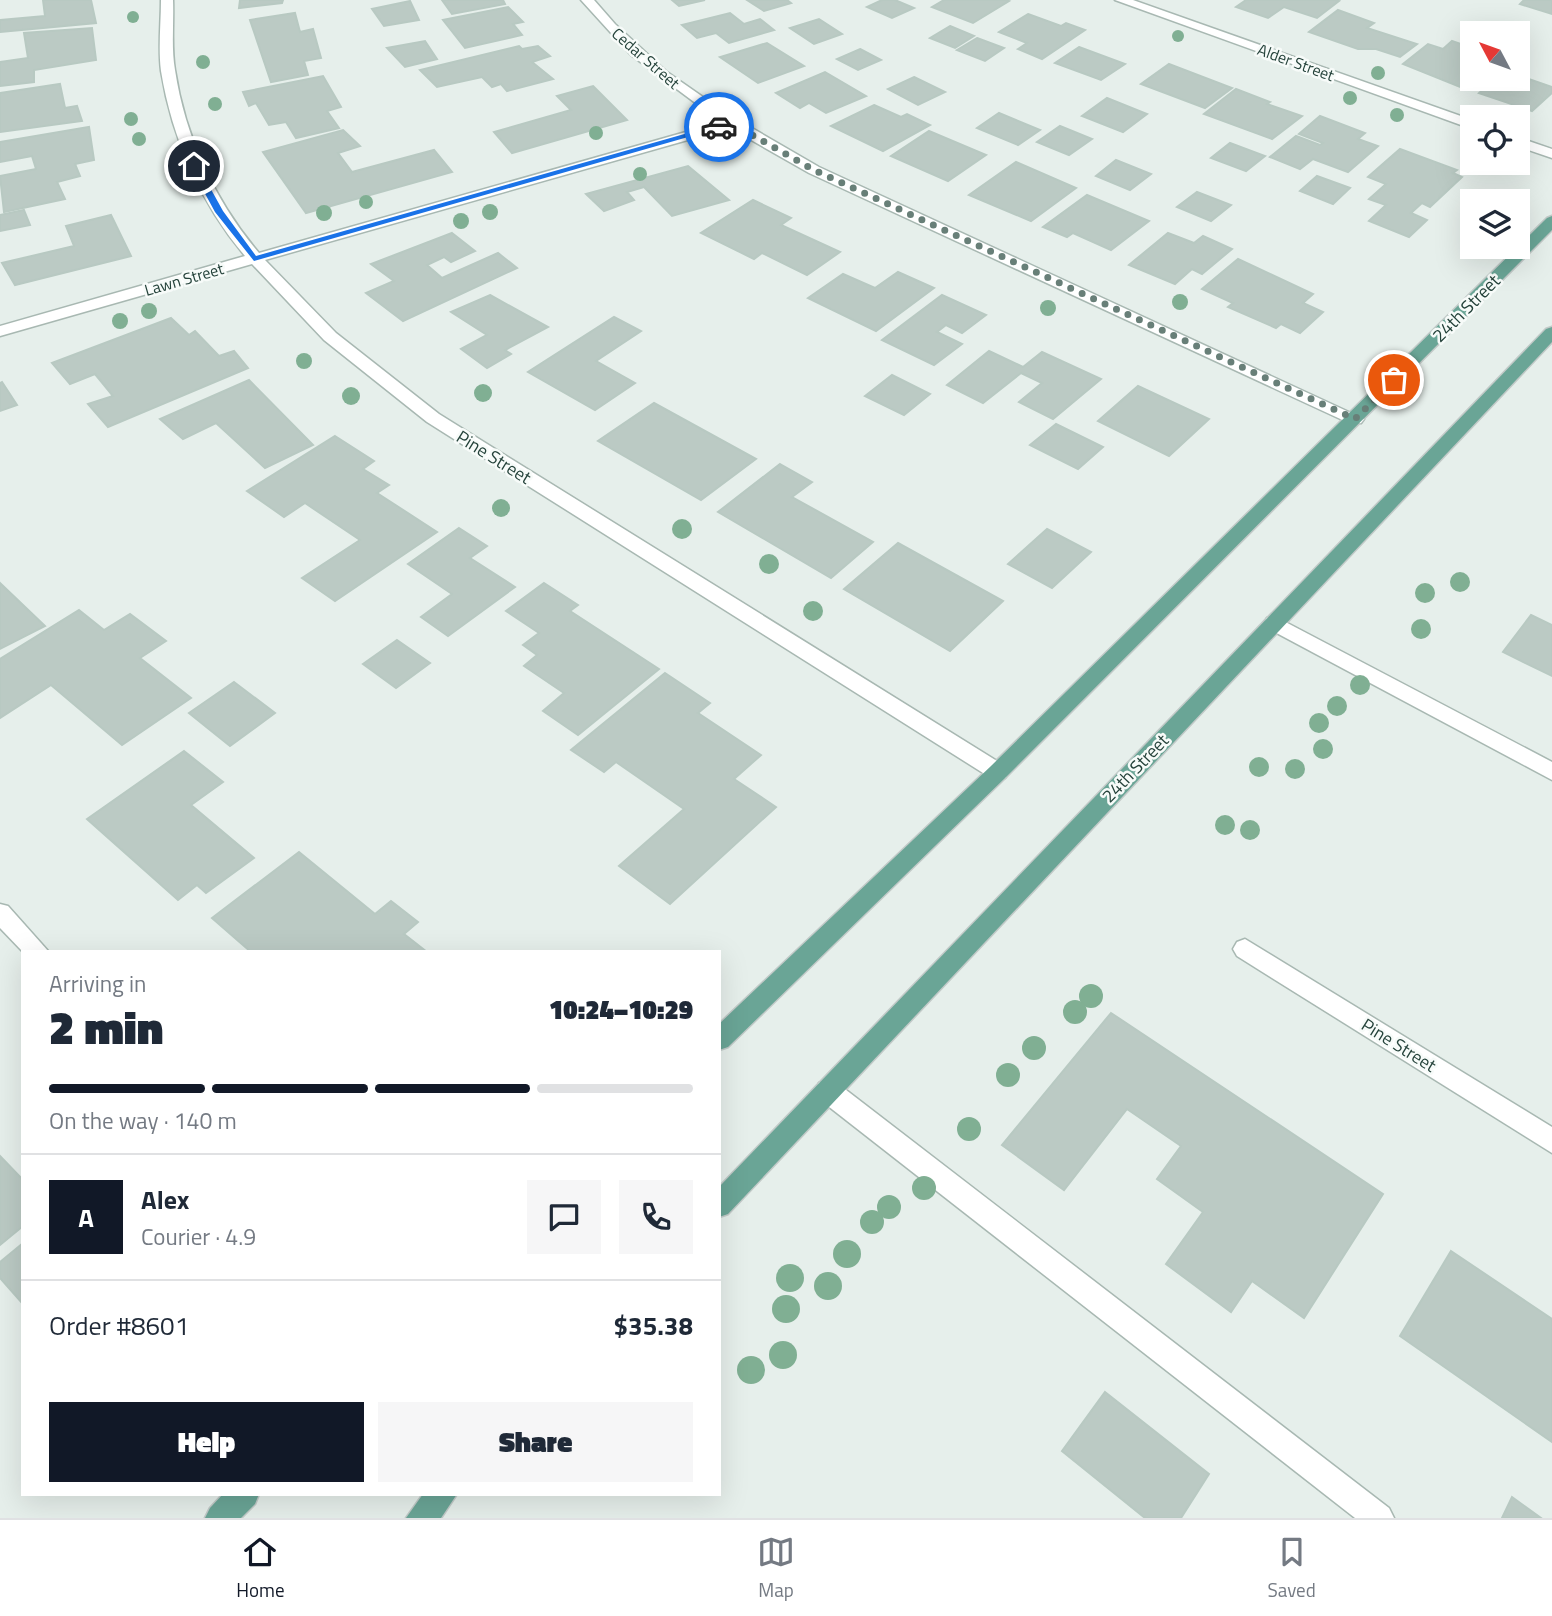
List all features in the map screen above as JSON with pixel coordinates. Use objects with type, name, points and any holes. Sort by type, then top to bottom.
[{"type":"main road","name":"24th Street","points":[[721,1038],[998,772],[1552,222]]},
{"type":"main road","name":"24th Street","points":[[721,1203],[1552,332]]},
{"type":"main road","points":[[220,1518],[243,1496]]},
{"type":"main road","points":[[421,1518],[441,1496]]},
{"type":"street","name":"Pine Street","points":[[167,0],[166,68],[174,111],[194,166],[219,212],[254,259],[298,308],[366,369],[433,418],[998,772]]},
{"type":"street","name":"Cedar Street","points":[[587,0],[636,53],[731,123],[814,170],[1355,419]]},
{"type":"street","name":"Alder Street","points":[[1121,0],[1460,121]]},
{"type":"street","name":"Lawn Street","points":[[0,331],[731,123]]},
{"type":"street","points":[[1530,145],[1552,153]]},
{"type":"street","points":[[1274,623],[1552,772]]},
{"type":"street","points":[[0,913],[35,950]]},
{"type":"street","name":"Pine Street","points":[[1245,949],[1552,1141]]},
{"type":"street","points":[[828,1091],[1379,1518]]},
{"type":"building","points":[[43,0],[91,0],[96,23],[0,32],[0,20],[45,16]]},
{"type":"building","points":[[240,0],[283,0],[282,3],[239,8]]},
{"type":"building","points":[[442,0],[503,0],[505,4],[452,14]]},
{"type":"building","points":[[672,0],[705,0],[679,6]]},
{"type":"building","points":[[747,0],[787,0],[791,3],[764,11]]},
{"type":"building","points":[[882,0],[895,0],[914,8],[892,18],[867,7]]},
{"type":"building","points":[[944,0],[1009,1],[973,23],[932,7]]},
{"type":"building","points":[[1246,0],[1339,1],[1317,18],[1284,7],[1268,18],[1236,7]]},
{"type":"building","points":[[1524,0],[1552,0],[1552,14],[1520,4]]},
{"type":"building","points":[[410,1],[419,20],[384,26],[372,9]]},
{"type":"building","points":[[508,7],[523,22],[513,24],[522,35],[465,48],[443,20]]},
{"type":"building","points":[[1338,10],[1374,23],[1367,28],[1417,44],[1400,57],[1376,49],[1358,49],[1309,32]]},
{"type":"building","points":[[295,13],[300,32],[313,29],[321,58],[304,61],[308,75],[271,82],[250,20]]},
{"type":"building","points":[[730,13],[744,24],[760,19],[774,30],[729,43],[716,33],[697,38],[682,25]]},
{"type":"building","points":[[1028,14],[1061,26],[1066,23],[1085,30],[1042,59],[1018,49],[1027,43],[999,32]]},
{"type":"building","points":[[819,19],[842,34],[814,44],[790,28]]},
{"type":"building","points":[[950,26],[974,36],[955,48],[930,38]]},
{"type":"building","points":[[92,28],[96,60],[34,70],[34,82],[0,86],[0,62],[28,58],[24,33]]},
{"type":"building","points":[[977,38],[1004,48],[985,61],[957,50]]},
{"type":"building","points":[[425,41],[437,59],[405,67],[387,48]]},
{"type":"building","points":[[1452,41],[1460,44],[1460,87],[1403,64],[1428,44],[1443,49]]},
{"type":"building","points":[[767,43],[804,66],[758,83],[720,57]]},
{"type":"building","points":[[519,46],[522,49],[538,46],[550,56],[532,62],[553,79],[507,91],[501,84],[492,87],[482,77],[437,87],[420,70]]},
{"type":"building","points":[[1079,47],[1125,64],[1101,80],[1055,63]]},
{"type":"building","points":[[860,49],[881,60],[858,70],[837,59]]},
{"type":"building","points":[[1169,64],[1232,88],[1205,108],[1141,84]]},
{"type":"building","points":[[825,72],[866,96],[826,113],[809,103],[800,108],[776,93]]},
{"type":"building","points":[[323,76],[341,107],[327,111],[339,128],[296,138],[286,122],[269,125],[256,103],[249,106],[243,92]]},
{"type":"building","points":[[914,77],[945,92],[918,105],[888,89]]},
{"type":"building","points":[[1530,79],[1552,87],[1552,93],[1532,111],[1530,105],[1514,105],[1479,93],[1530,91]]},
{"type":"building","points":[[60,84],[65,108],[77,106],[82,121],[0,132],[0,93]]},
{"type":"building","points":[[593,86],[627,120],[512,153],[494,132],[571,110],[557,96]]},
{"type":"building","points":[[1236,89],[1270,102],[1267,104],[1302,116],[1272,139],[1204,114]]},
{"type":"building","points":[[1107,98],[1147,114],[1123,132],[1082,116]]},
{"type":"building","points":[[874,105],[901,117],[907,114],[930,125],[883,151],[831,126]]},
{"type":"building","points":[[999,113],[1040,130],[1018,145],[977,128]]},
{"type":"building","points":[[1320,116],[1365,133],[1358,139],[1378,146],[1348,172],[1313,159],[1300,169],[1270,157],[1296,136],[1320,145],[1323,143],[1299,134]]},
{"type":"building","points":[[1060,126],[1092,139],[1069,155],[1037,142]]},
{"type":"building","points":[[89,127],[94,160],[75,164],[80,176],[57,182],[65,199],[4,212],[0,176],[36,169],[32,156],[0,162],[0,142]]},
{"type":"building","points":[[343,130],[360,146],[338,153],[352,172],[434,150],[452,172],[306,213],[263,152]]},
{"type":"building","points":[[929,131],[986,155],[948,181],[891,156]]},
{"type":"building","points":[[1230,143],[1265,156],[1246,171],[1211,158]]},
{"type":"building","points":[[1400,149],[1457,170],[1453,173],[1462,177],[1430,207],[1422,203],[1411,213],[1427,220],[1409,237],[1369,221],[1386,205],[1369,199],[1386,184],[1368,177]]},
{"type":"building","points":[[1116,160],[1151,174],[1130,190],[1096,176]]},
{"type":"building","points":[[1016,162],[1076,188],[1031,221],[969,195]]},
{"type":"building","points":[[688,166],[729,200],[672,216],[644,187],[627,192],[634,200],[604,211],[586,194]]},
{"type":"building","points":[[1317,176],[1350,188],[1333,204],[1300,191]]},
{"type":"building","points":[[1197,192],[1231,205],[1211,221],[1177,207]]},
{"type":"building","points":[[1087,195],[1149,221],[1111,250],[1073,233],[1067,237],[1043,227]]},
{"type":"building","points":[[753,200],[791,218],[781,225],[840,252],[807,275],[762,253],[754,259],[701,233]]},
{"type":"building","points":[[24,210],[30,225],[0,231],[0,215]]},
{"type":"building","points":[[111,215],[131,256],[15,285],[2,263],[74,246],[66,226]]},
{"type":"building","points":[[452,233],[475,251],[451,262],[444,257],[427,265],[442,278],[498,253],[517,268],[403,321],[366,293],[394,281],[371,264]]},
{"type":"building","points":[[1168,233],[1194,243],[1203,236],[1232,249],[1202,274],[1192,269],[1175,284],[1129,265]]},
{"type":"building","points":[[1238,259],[1313,294],[1303,303],[1323,312],[1300,333],[1281,324],[1276,328],[1228,307],[1233,303],[1202,289]]},
{"type":"building","points":[[898,272],[934,288],[876,331],[808,298],[843,274],[875,288]]},
{"type":"building","points":[[490,295],[548,327],[505,350],[511,354],[487,368],[461,349],[487,335],[451,312]]},
{"type":"building","points":[[942,295],[986,315],[962,333],[946,325],[937,332],[962,344],[934,365],[882,340]]},
{"type":"building","points":[[614,317],[641,331],[596,361],[635,383],[595,410],[528,372]]},
{"type":"building","points":[[171,318],[189,335],[195,331],[219,356],[234,351],[248,368],[108,427],[88,404],[113,396],[95,374],[70,384],[52,363]]},
{"type":"building","points":[[989,351],[1023,367],[1042,352],[1101,379],[1053,419],[1019,402],[1042,383],[1021,373],[983,403],[947,385]]},
{"type":"building","points":[[892,375],[930,394],[904,415],[865,396]]},
{"type":"building","points":[[249,380],[313,445],[265,468],[216,423],[183,439],[160,419]]},
{"type":"building","points":[[2,382],[17,405],[0,411],[0,383]]},
{"type":"building","points":[[1138,386],[1209,419],[1169,456],[1098,421]]},
{"type":"building","points":[[654,403],[756,459],[701,500],[598,441]]},
{"type":"building","points":[[1056,424],[1103,447],[1078,469],[1030,445]]},
{"type":"building","points":[[335,436],[374,461],[363,469],[389,485],[377,493],[437,532],[335,601],[302,578],[360,540],[305,503],[284,517],[247,491]]},
{"type":"building","points":[[780,464],[812,482],[792,497],[873,542],[831,578],[718,512]]},
{"type":"building","points":[[459,528],[487,546],[470,558],[515,587],[448,636],[421,617],[452,594],[408,564]]},
{"type":"building","points":[[1047,529],[1091,552],[1052,588],[1008,564]]},
{"type":"building","points":[[898,543],[1003,601],[950,651],[844,589]]},
{"type":"building","points":[[0,583],[45,626],[0,649]]},
{"type":"building","points":[[544,583],[578,605],[570,611],[659,669],[578,735],[543,711],[564,693],[524,666],[537,655],[523,645],[539,633],[506,611]]},
{"type":"building","points":[[79,610],[104,630],[130,614],[166,641],[140,658],[191,698],[122,745],[51,685],[0,718],[0,659]]},
{"type":"building","points":[[1531,615],[1552,625],[1552,676],[1503,652]]},
{"type":"building","points":[[397,640],[430,663],[396,688],[363,664]]},
{"type":"building","points":[[665,673],[710,703],[698,713],[761,755],[734,779],[776,807],[670,904],[619,866],[684,809],[616,762],[604,772],[571,750]]},
{"type":"building","points":[[234,682],[275,713],[230,746],[189,713]]},
{"type":"building","points":[[184,751],[223,782],[191,805],[254,858],[206,893],[197,885],[178,900],[87,819]]},
{"type":"building","points":[[299,852],[375,914],[391,901],[418,922],[404,934],[424,950],[249,950],[212,918]]},
{"type":"building","points":[[1111,1013],[1383,1194],[1304,1318],[1252,1281],[1231,1312],[1166,1264],[1203,1212],[1157,1179],[1181,1146],[1127,1109],[1064,1190],[1002,1145]]},
{"type":"building","points":[[0,1156],[21,1178],[21,1228],[0,1245]]},
{"type":"building","points":[[21,1245],[21,1302],[0,1278],[0,1262]]},
{"type":"building","points":[[1451,1251],[1552,1319],[1552,1442],[1400,1336]]},
{"type":"building","points":[[1105,1392],[1209,1474],[1181,1518],[1145,1518],[1062,1451]]},
{"type":"building","points":[[1512,1497],[1541,1518],[1502,1518]]},
{"type":"way so far","points":[[719,127],[731,123],[814,170],[1355,419],[1394,380]]},
{"type":"route","points":[[194,166],[219,212],[254,259],[719,127]]}]
